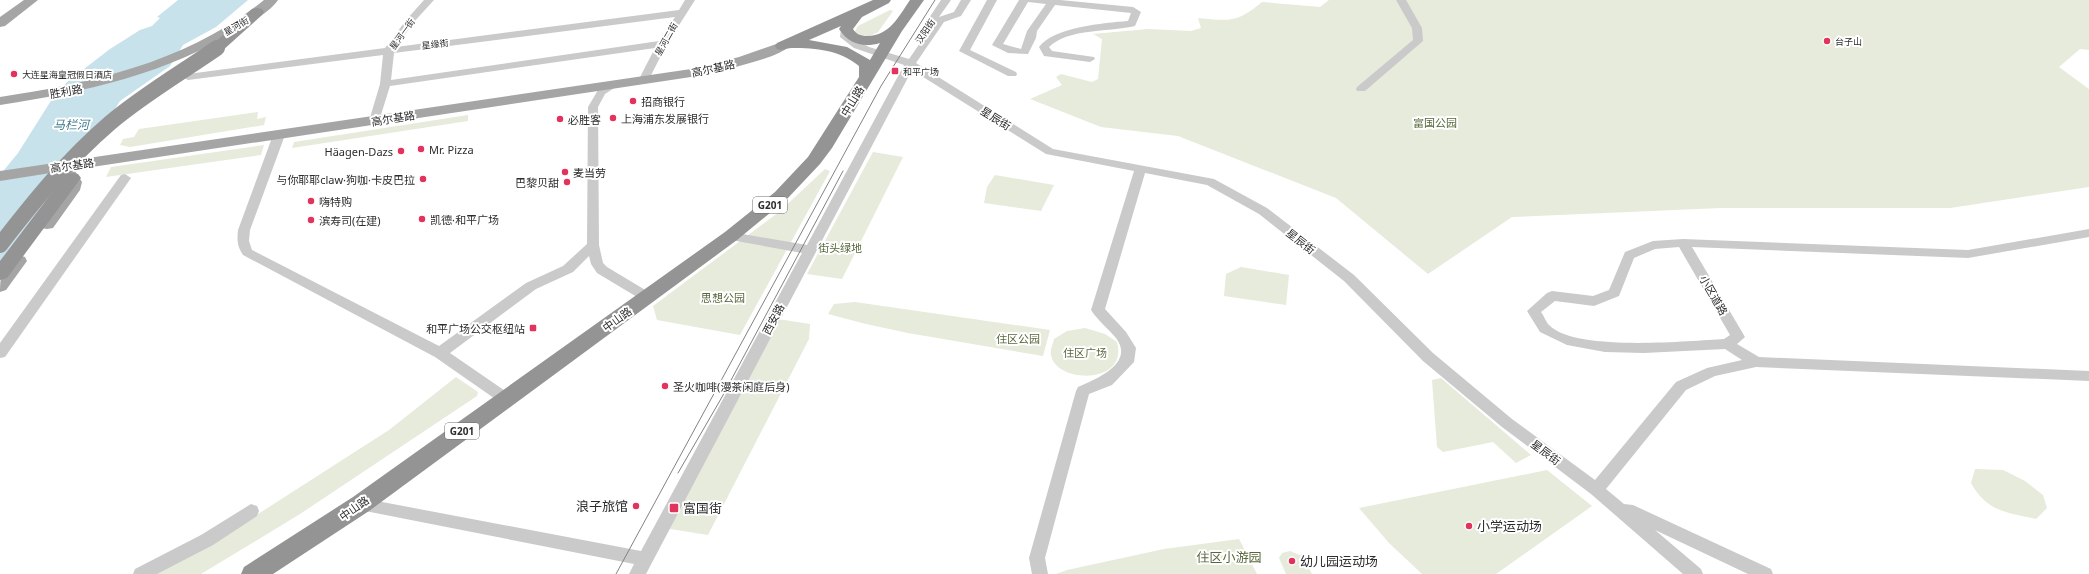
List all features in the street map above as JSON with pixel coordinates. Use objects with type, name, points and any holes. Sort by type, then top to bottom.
[{"type":"highway","name":"中山路","points":[[253,574],[361,504],[731,236],[775,202],[812,165],[867,77],[895,56],[895,31],[917,0]]},
{"type":"highway","points":[[782,46],[857,14],[880,2],[906,10],[907,14]]},
{"type":"highway","points":[[0,237],[43,184],[70,154],[118,116],[218,48],[258,12]]},
{"type":"highway","points":[[857,14],[846,29],[855,39],[868,41],[888,36],[895,31]]},
{"type":"highway","points":[[782,46],[796,44],[818,45],[852,55],[861,59],[866,65],[867,77]]},
{"type":"highway","points":[[0,245],[41,191],[66,162],[96,134]]},
{"type":"highway","points":[[0,274],[72,178]]},
{"type":"main road","points":[[0,18],[25,0]]},
{"type":"main road","points":[[0,23],[32,0]]},
{"type":"main road","name":"星河街","points":[[198,48],[258,12],[272,0]]},
{"type":"main road","name":"高尔基路","points":[[0,176],[717,68],[743,61],[782,46]]},
{"type":"main road","name":"胜利路","points":[[0,101],[44,95],[116,80],[144,71],[198,48]]},
{"type":"main road","points":[[0,286],[72,190],[74,182],[70,174],[38,170]]},
{"type":"street","name":"星河一街","points":[[374,120],[385,84],[389,50],[410,21],[430,0]]},
{"type":"street","name":"星河二街","points":[[644,79],[662,44],[690,0]]},
{"type":"street","name":"汉阳街","points":[[895,56],[946,0]]},
{"type":"street","points":[[895,56],[941,20],[958,14],[966,0]]},
{"type":"street","points":[[992,0],[964,51],[1012,74]]},
{"type":"street","points":[[1024,0],[997,45],[1012,51],[1024,52],[1031,38],[1032,31],[1052,2]]},
{"type":"street","points":[[1031,0],[1133,10],[1136,12],[1132,24],[1111,25],[1072,33],[1051,40],[1046,43],[1044,47],[1048,54],[1090,59]]},
{"type":"street","points":[[1361,90],[1418,41],[1417,28],[1401,0]]},
{"type":"street","name":"星缘街","points":[[188,77],[681,12]]},
{"type":"street","name":"星辰街","points":[[846,29],[845,37],[848,40],[895,56],[1050,152],[1210,182],[1263,210],[1349,278],[1428,356],[1507,423],[1611,502],[1695,574]]},
{"type":"street","points":[[385,84],[662,44]]},
{"type":"street","name":"西安路","points":[[637,574],[809,250],[902,79],[895,56]]},
{"type":"street","points":[[902,79],[916,75],[930,77]]},
{"type":"street","points":[[617,84],[602,91],[595,99],[593,107],[592,245],[597,264],[602,270],[647,297]]},
{"type":"street","points":[[279,135],[269,166],[244,230],[243,241],[247,252],[440,353],[506,399]]},
{"type":"street","points":[[1040,574],[1037,558],[1083,391],[1107,381],[1127,362],[1129,348],[1121,335],[1098,310],[1140,170]]},
{"type":"street","points":[[0,353],[125,178]]},
{"type":"street","points":[[1756,362],[1727,344],[1644,348],[1605,347],[1567,340],[1545,329],[1534,311],[1552,296],[1594,300],[1614,293],[1629,255],[1653,245],[1683,243],[1968,254],[2089,234]]},
{"type":"street","points":[[731,236],[809,250]]},
{"type":"street","name":"小区道路","points":[[1683,243],[1738,337],[1727,344]]},
{"type":"street","points":[[440,353],[525,290],[568,269],[592,245]]},
{"type":"street","points":[[1596,490],[1681,386],[1712,372],[1756,362],[2089,376]]},
{"type":"street","points":[[1611,502],[1765,574]]},
{"type":"street","points":[[361,504],[645,559]]},
{"type":"street","points":[[141,574],[207,540],[252,511]]},
{"type":"green space","name":"富国公园","points":[[1329,0],[2089,0],[2089,50],[2080,49],[2059,67],[2089,89],[2089,187],[1950,208],[1721,208],[1512,217],[1428,274],[1336,198],[1178,136],[1101,127],[1030,99],[1062,85],[1056,77],[1061,74],[1092,82],[1098,79],[1102,39],[1093,34],[1148,29],[1191,31],[1201,28],[1198,18],[1218,20],[1232,19],[1246,14],[1262,2],[1320,7]]},
{"type":"green space","points":[[890,10],[893,11],[878,32],[866,38],[854,33],[858,26]]},
{"type":"green space","points":[[258,112],[257,119],[266,117],[264,125],[130,147],[120,145],[123,139],[134,137],[139,129]]},
{"type":"green space","points":[[468,115],[468,121],[292,148],[294,142]]},
{"type":"green space","points":[[264,145],[261,155],[106,177],[111,167]]},
{"type":"green space","name":"街头绿地","points":[[873,152],[903,157],[842,279],[807,274]]},
{"type":"green space","name":"思想公园","points":[[825,169],[830,171],[740,335],[657,320],[653,306],[779,212]]},
{"type":"green space","points":[[995,175],[1054,185],[1041,211],[984,203],[987,187]]},
{"type":"green space","points":[[1241,267],[1289,275],[1286,305],[1224,296],[1226,274]]},
{"type":"green space","name":"住区公园","points":[[855,302],[1050,330],[1043,356],[908,333],[828,314],[834,304]]},
{"type":"green space","points":[[778,319],[810,324],[809,339],[708,535],[664,528]]},
{"type":"green space","name":"住区广场","points":[[1085,328],[1105,334],[1117,342],[1118,356],[1112,366],[1103,373],[1090,376],[1077,375],[1065,371],[1056,365],[1051,355],[1054,339],[1067,331]]},
{"type":"green space","points":[[456,377],[478,392],[477,396],[300,514],[201,574],[153,574],[255,516],[389,430]]},
{"type":"green space","points":[[1441,378],[1531,455],[1516,463],[1493,442],[1443,452],[1437,447],[1432,380]]},
{"type":"green space","points":[[1975,469],[2003,470],[2025,481],[2043,495],[2047,508],[2036,519],[1998,509],[1984,500],[1977,493],[1971,483]]},
{"type":"green space","name":"小学运动场","points":[[1547,470],[1592,506],[1496,574],[1422,574],[1389,543],[1359,508]]},
{"type":"green space","name":"住区小游园","points":[[1239,539],[1257,574],[1056,574],[1067,570],[1164,549]]},
{"type":"green space","name":"幼儿园运动场","points":[[1290,551],[1302,556],[1312,574],[1286,574],[1279,558],[1282,553]]},
{"type":"water","name":"马栏河","points":[[178,0],[248,0],[216,27],[183,45],[170,66],[120,101],[91,147],[0,267],[0,175],[18,153],[54,96],[67,82],[110,49],[140,30],[152,26],[160,18],[157,17]]},
{"type":"tram line","points":[[616,574],[881,86],[935,0]]},
{"type":"tram line","points":[[678,473],[722,397],[843,171]]},
{"type":"place","name":"台子山","points":[[1827,41]]},
{"type":"place","name":"和平广场","points":[[895,71]]},
{"type":"place","name":"大连星海皇冠假日酒店","points":[[14,74]]},
{"type":"place","name":"招商银行","points":[[633,101]]},
{"type":"place","name":"上海浦东发展银行","points":[[613,118]]},
{"type":"place","name":"必胜客","points":[[560,119]]},
{"type":"place","name":"Mr. Pizza","points":[[421,149]]},
{"type":"place","name":"Häagen-Dazs","points":[[401,151]]},
{"type":"place","name":"麦当劳","points":[[565,172]]},
{"type":"place","name":"与你耶耶claw·狗咖·卡皮巴拉","points":[[423,179]]},
{"type":"place","name":"巴黎贝甜","points":[[567,182]]},
{"type":"place","name":"嗨特购","points":[[311,201]]},
{"type":"place","name":"凯德·和平广场","points":[[422,219]]},
{"type":"place","name":"滨寿司(在建)","points":[[311,220]]},
{"type":"place","name":"和平广场公交枢纽站","points":[[533,328]]},
{"type":"place","name":"圣火咖啡(漫茶闲庭后身)","points":[[665,386]]},
{"type":"place","name":"浪子旅馆","points":[[636,506]]},
{"type":"place","name":"富国街","points":[[674,508]]},
{"type":"place","name":"小学运动场","points":[[1469,526]]},
{"type":"place","name":"幼儿园运动场","points":[[1292,561]]}]
